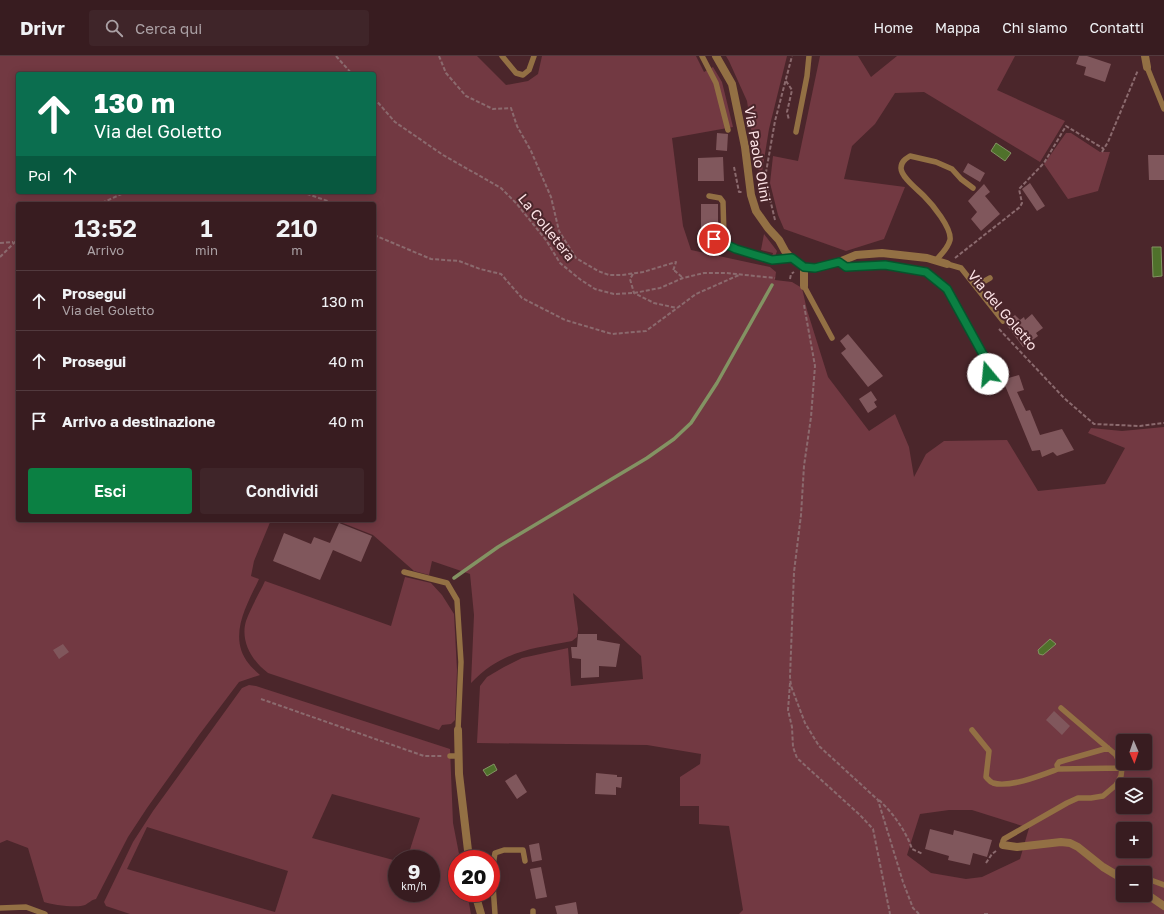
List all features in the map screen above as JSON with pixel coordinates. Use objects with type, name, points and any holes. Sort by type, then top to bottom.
[{"type":"street","name":"Via Paolo Olini","points":[[716,56],[732,84],[745,147],[751,195],[756,211],[779,240],[785,251],[792,258]]},
{"type":"street","points":[[1145,56],[1147,67]]},
{"type":"street","points":[[772,260],[792,258],[804,267],[815,268],[839,262],[856,255],[882,253],[927,258],[948,264]]},
{"type":"street","points":[[804,267],[804,286]]},
{"type":"street","points":[[458,730],[454,756],[468,850]]},
{"type":"street","points":[[1003,845],[1017,847],[1061,842],[1070,843],[1078,847],[1103,867],[1116,875]]},
{"type":"street","points":[[1152,898],[1164,906]]},
{"type":"street","points":[[478,902],[481,914]]},
{"type":"lane","points":[[502,56],[516,73],[523,75],[529,70],[534,56]]},
{"type":"lane","points":[[702,56],[716,83],[728,130]]},
{"type":"lane","points":[[796,132],[807,76],[809,56]]},
{"type":"lane","points":[[1147,67],[1164,109]]},
{"type":"lane","points":[[936,260],[945,250],[950,240],[949,232],[933,206],[906,178],[900,169],[901,164],[910,156],[936,162],[952,169],[961,179],[973,188]]},
{"type":"lane","points":[[709,196],[720,198],[723,202],[724,237],[730,246]]},
{"type":"lane","points":[[714,239],[772,260]]},
{"type":"lane","points":[[839,262],[846,267],[885,265],[926,272],[947,289],[985,358],[992,389]]},
{"type":"lane","points":[[948,264],[961,268],[1003,322]]},
{"type":"lane","points":[[976,286],[990,278]]},
{"type":"lane","points":[[804,286],[832,338]]},
{"type":"lane","points":[[404,572],[447,583],[457,600],[461,662],[458,730]]},
{"type":"lane","points":[[1061,708],[1116,755]]},
{"type":"lane","points":[[972,730],[989,751],[986,777],[992,783],[1000,784],[1019,782],[1058,769],[1116,768]]},
{"type":"lane","points":[[1058,769],[1057,765],[1059,762],[1108,748]]},
{"type":"lane","points":[[1003,845],[1004,840],[1067,803],[1078,798],[1103,796],[1116,785],[1121,776],[1122,770]]},
{"type":"lane","points":[[495,914],[492,872],[495,853],[504,850],[522,850],[525,861]]},
{"type":"lane","points":[[1152,881],[1164,885]]},
{"type":"lane","points":[[0,908],[26,907],[45,914]]},
{"type":"path","points":[[336,56],[350,72]]},
{"type":"path","points":[[439,56],[446,73],[466,96],[493,109],[511,108],[517,126],[531,151],[550,197],[559,231],[576,258],[598,271],[609,275],[634,274],[676,262],[673,271],[683,278]]},
{"type":"path","name":"Via Paolo Olini","points":[[775,220],[765,178],[775,121],[792,56]]},
{"type":"path","points":[[1102,152],[1136,72],[1145,56]]},
{"type":"path","points":[[786,81],[792,90],[787,112],[789,120]]},
{"type":"path","name":"La Colletera","points":[[376,100],[395,122],[443,155],[501,188],[516,203],[546,240],[560,263],[594,289],[614,294],[634,293],[660,288],[683,278],[704,273],[776,278]]},
{"type":"path","points":[[948,264],[1020,207],[1022,202],[1019,189],[1044,163],[1066,126],[1104,149]]},
{"type":"path","points":[[104,202],[122,194]]},
{"type":"path","points":[[306,194],[329,202]]},
{"type":"path","points":[[376,236],[431,259],[459,261],[480,269],[501,274],[522,298],[565,320],[612,334],[646,331],[696,294],[740,275]]},
{"type":"path","points":[[0,243],[15,242]]},
{"type":"path","points":[[0,257],[15,242]]},
{"type":"path","points":[[634,274],[630,279],[634,293],[654,303],[677,308]]},
{"type":"path","points":[[804,303],[814,366],[804,466],[801,515],[794,572],[788,710],[792,727],[793,747],[797,758],[860,815],[873,829],[890,914]]},
{"type":"path","name":"Via del Goletto","points":[[996,325],[1064,398],[1094,424],[1140,426],[1164,423]]},
{"type":"path","points":[[790,677],[791,686],[806,723],[819,746],[887,807],[904,832],[912,849],[923,854]]},
{"type":"path","points":[[261,699],[424,756],[454,756]]},
{"type":"path","points":[[878,800],[912,908],[919,914]]},
{"type":"path","points":[[986,864],[992,854],[1003,845]]},
{"type":"path","points":[[984,914],[990,914]]},
{"type":"shaded area","points":[[0,56],[477,56],[506,85],[528,81],[538,74],[542,56],[696,56],[704,72],[713,67],[722,82],[733,127],[672,138],[683,226],[691,250],[770,267],[776,272],[775,280],[792,282],[802,288],[807,310],[828,377],[869,431],[895,414],[909,447],[914,477],[926,454],[944,441],[1007,440],[1038,491],[1105,484],[1125,448],[1088,433],[1091,428],[1122,431],[1164,427],[1164,914],[739,914],[743,910],[729,826],[699,824],[699,806],[680,806],[680,777],[700,764],[701,754],[647,745],[477,743],[480,686],[487,677],[504,667],[522,658],[568,648],[571,686],[643,679],[641,656],[573,593],[578,629],[577,637],[572,641],[543,646],[517,653],[494,664],[471,683],[474,615],[470,574],[432,561],[429,575],[414,571],[373,535],[340,522],[376,522],[376,202],[16,202],[16,522],[270,522],[254,561],[251,576],[259,579],[249,599],[241,621],[239,632],[243,654],[250,665],[260,675],[239,682],[199,735],[128,837],[96,899],[82,906],[59,905],[44,902],[28,848],[7,840],[0,843]],"holes":[[[949,810],[972,810],[1029,828],[1020,859],[982,877],[966,879],[931,873],[907,855],[920,814]]]},
{"type":"shaded area","points":[[726,56],[787,56],[769,129],[762,172],[757,169],[747,101]]},
{"type":"shaded area","points":[[820,56],[858,56],[871,77],[897,56],[1015,56],[997,90],[1065,121],[1040,162],[924,92],[895,93],[875,124],[852,146],[844,179],[905,187],[884,239],[846,251],[784,229],[778,215],[770,183],[773,156],[798,161]]},
{"type":"shaded area","points":[[1066,133],[1071,133],[1100,152],[1110,152],[1098,191],[1068,199],[1044,164]]},
{"type":"shaded area","points":[[996,143],[1011,153],[1005,161],[991,151]]},
{"type":"shaded area","points":[[764,234],[777,251],[775,257],[771,260],[773,253],[761,250]]},
{"type":"shaded area","points":[[1152,247],[1161,247],[1162,276],[1153,277]]},
{"type":"shaded area","points":[[405,577],[431,583],[442,595],[454,614],[457,670],[455,720],[451,724],[442,725],[439,730],[268,673],[252,657],[246,643],[246,621],[265,581],[391,626]]},
{"type":"shaded area","points":[[1050,639],[1056,644],[1043,655],[1039,654],[1038,650]]},
{"type":"shaded area","points":[[249,685],[256,686],[450,749],[453,823],[458,850],[448,850],[448,902],[469,902],[471,914],[130,914],[106,906],[104,902],[133,842],[153,811],[242,688]],"holes":[[[332,794],[420,818],[410,850],[440,850],[440,902],[388,902],[388,859],[312,838]],[[147,827],[288,871],[275,912],[127,869]]]},
{"type":"shaded area","points":[[494,764],[497,770],[487,776],[483,770]]},
{"type":"building","points":[[1079,56],[1087,56],[1111,64],[1105,82],[1084,75],[1086,67],[1076,64]]},
{"type":"building","points":[[717,133],[728,134],[727,151],[716,150]]},
{"type":"building","points":[[1148,155],[1164,155],[1164,180],[1149,180]]},
{"type":"building","points":[[723,157],[724,181],[698,181],[698,158]]},
{"type":"building","points":[[968,163],[985,173],[980,182],[963,172]]},
{"type":"building","points":[[1030,183],[1045,206],[1037,211],[1022,189]]},
{"type":"building","points":[[984,184],[990,192],[985,196],[1000,214],[981,231],[971,219],[977,212],[968,201]]},
{"type":"building","points":[[701,204],[718,204],[718,234],[701,234]]},
{"type":"building","points":[[1032,314],[1043,328],[1036,333],[1038,336],[1023,347],[1006,324],[1007,321],[1015,315],[1020,320],[1024,317],[1025,320]]},
{"type":"building","points":[[848,334],[883,376],[868,387],[841,353],[846,349],[840,341]]},
{"type":"building","points":[[1019,375],[1024,390],[1017,392],[1026,411],[1030,410],[1040,435],[1062,429],[1074,450],[1057,456],[1053,452],[1042,457],[1040,450],[1032,451],[1004,383],[1006,382],[1005,379]]},
{"type":"building","points":[[871,391],[877,400],[874,402],[877,407],[868,413],[859,399]]},
{"type":"building","points":[[339,523],[372,536],[361,562],[333,550],[320,580],[273,561],[284,533],[311,544],[314,537],[330,543]]},
{"type":"building","points":[[578,634],[597,634],[597,640],[620,644],[616,667],[599,666],[599,677],[581,678],[581,659],[572,658],[571,647],[577,647]]},
{"type":"building","points":[[63,644],[69,652],[59,659],[53,650]]},
{"type":"building","points":[[1054,711],[1070,726],[1062,735],[1046,720]]},
{"type":"building","points":[[596,773],[617,775],[617,777],[622,777],[621,788],[616,787],[616,795],[595,794]]},
{"type":"building","points":[[516,774],[527,792],[517,799],[505,781]]},
{"type":"building","points":[[930,829],[953,835],[954,830],[992,840],[987,857],[973,853],[970,865],[948,860],[949,856],[925,849]]},
{"type":"building","points":[[539,843],[542,860],[532,862],[529,845]]},
{"type":"building","points":[[541,867],[547,897],[536,899],[530,869]]},
{"type":"building","points":[[576,902],[578,914],[557,914],[555,906]]},
{"type":"waterway","points":[[454,578],[498,547],[647,458],[674,439],[691,423],[717,383],[772,285]]},
{"type":"route","points":[[714,239],[736,249],[772,260],[792,258],[804,267],[815,268],[839,262],[846,267],[885,265],[926,272],[947,289],[985,358],[988,374]]}]
